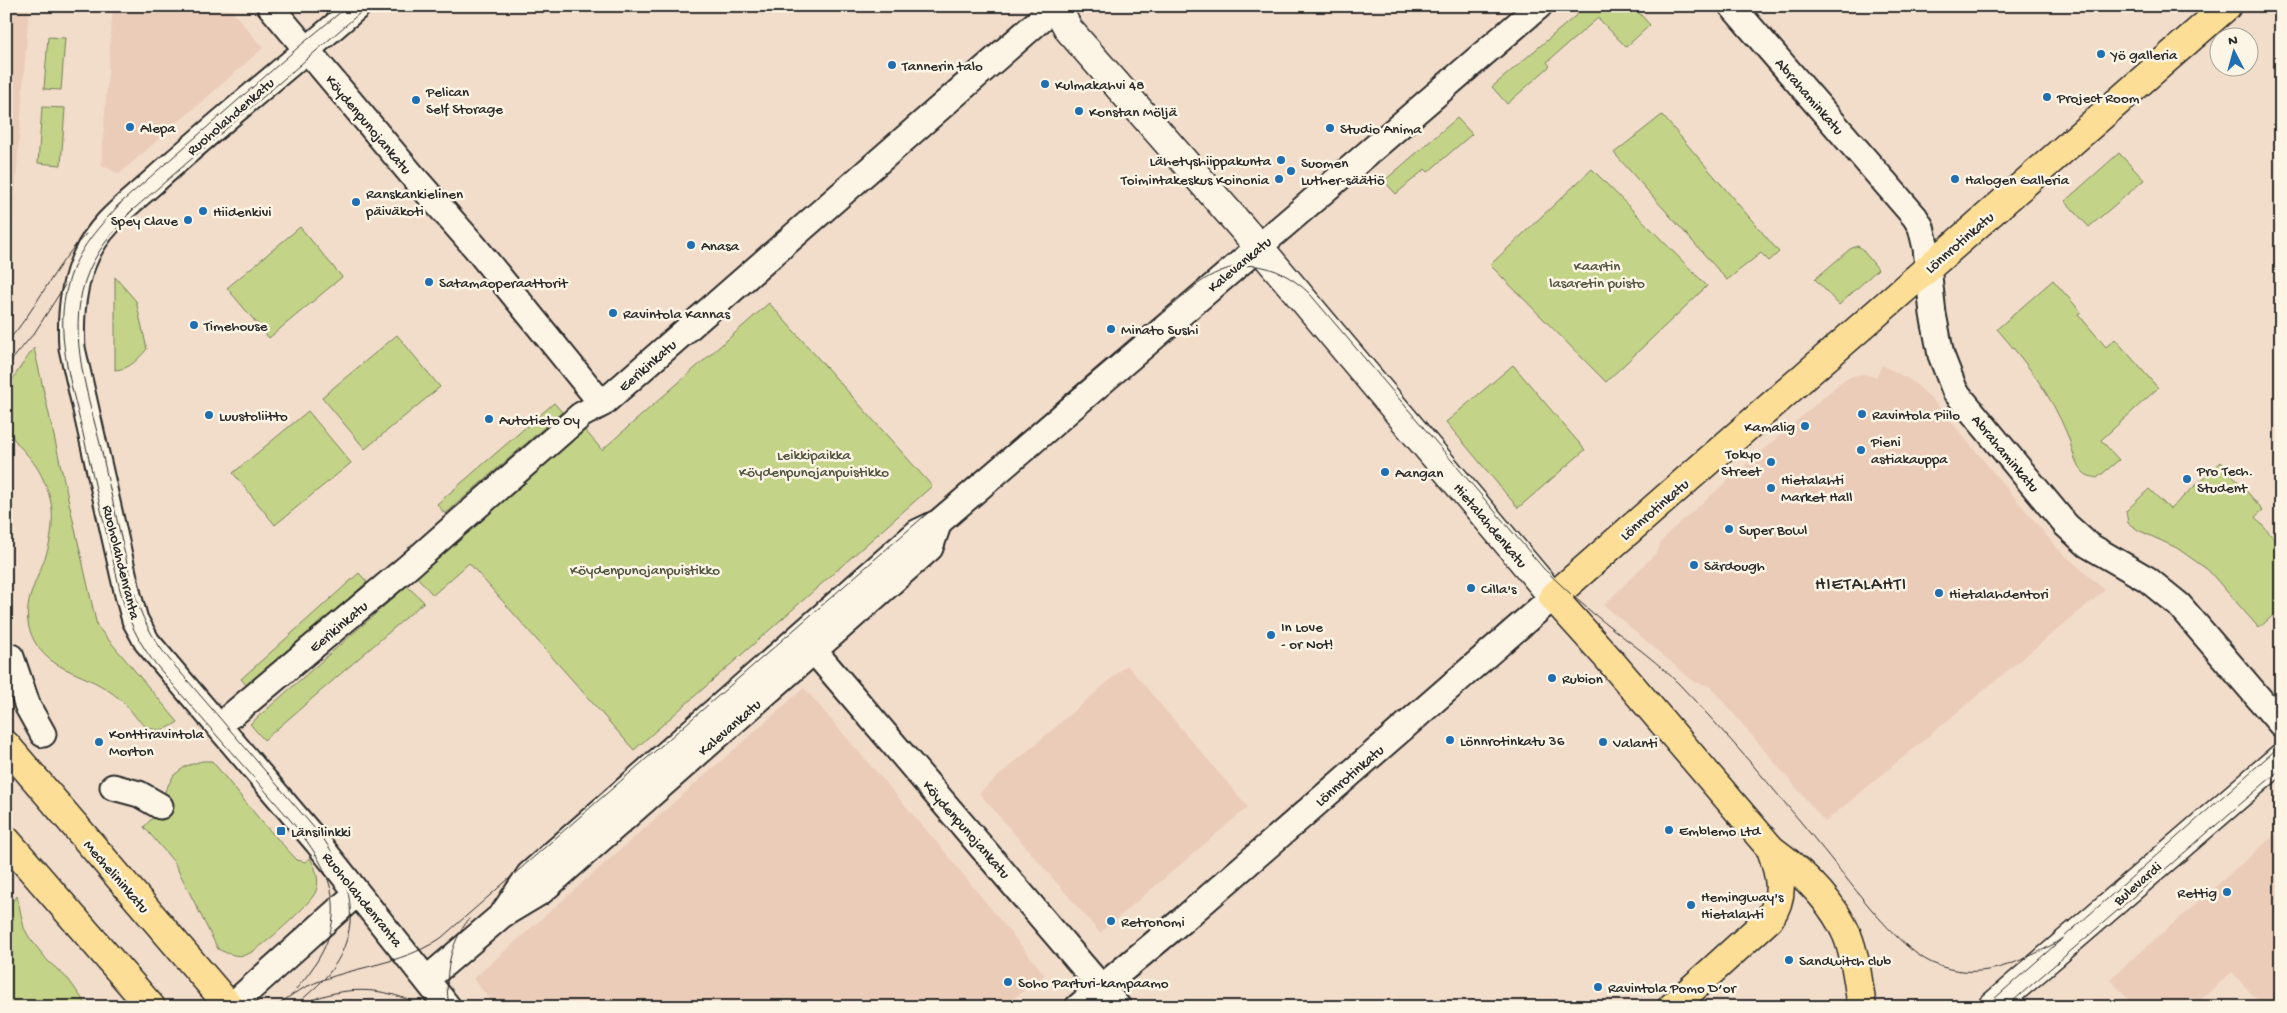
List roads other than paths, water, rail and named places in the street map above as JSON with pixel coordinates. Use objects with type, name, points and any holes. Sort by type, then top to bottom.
[{"type":"main road","name":"Hietalahdenkatu","points":[[1056,6],[1068,30],[1259,247],[1553,597],[1607,657],[1771,849],[1799,870],[1839,919],[1852,950],[1862,1007]]},
{"type":"main road","name":"Lönnrotinkatu","points":[[1553,597],[2227,6]]},
{"type":"main road","name":"Mechelininkatu","points":[[6,745],[230,1007]]},
{"type":"main road","name":"Bulevardi","points":[[1992,1007],[2281,758]]},
{"type":"main road","points":[[15,849],[151,1007]]},
{"type":"main road","points":[[1672,1007],[1769,919],[1776,909],[1781,882],[1771,849]]},
{"type":"street","name":"Köydenpunojankatu","points":[[270,6],[475,247],[602,404]]},
{"type":"street","name":"Ruoholahdenkatu","points":[[104,228],[167,169],[358,6]]},
{"type":"street","name":"Eerikinkatu","points":[[232,715],[409,566],[581,415],[602,404],[1056,6]]},
{"type":"street","name":"Kalevankatu","points":[[502,915],[528,875],[918,532],[939,522],[1539,6]]},
{"type":"street","name":"Abrahaminkatu","points":[[1732,6],[1900,199],[1921,227],[1930,268],[1935,326],[1954,391],[2066,525],[2088,545],[2146,579],[2179,605],[2281,724]]},
{"type":"street","name":"Ruoholahdenranta","points":[[104,228],[86,255],[80,272],[72,304],[70,322],[72,348],[128,596],[136,620],[147,642],[160,659],[317,842],[448,1007]]},
{"type":"street","name":"Kalevankatu","points":[[427,979],[502,915],[542,890],[815,652],[930,548],[939,522]]},
{"type":"street","name":"Lönnrotinkatu","points":[[1078,1007],[1185,918],[1553,597]]},
{"type":"street","name":"Köydenpunojankatu","points":[[815,652],[1118,1007]]},
{"type":"street","points":[[11,657],[28,707],[43,734]]},
{"type":"street","points":[[113,787],[139,794],[160,806]]},
{"type":"street","points":[[230,1007],[357,893]]},
{"type":"tram line","points":[[116,207],[348,6]]},
{"type":"tram line","points":[[128,214],[368,6]]},
{"type":"tram line","points":[[121,203],[94,233],[80,254],[66,292],[63,310],[63,329],[64,347],[71,384],[120,590],[126,611],[139,640],[158,667],[298,829],[315,853],[327,878],[333,903],[331,929],[319,958],[296,989]]},
{"type":"tram line","points":[[133,209],[99,252],[85,281],[78,323],[81,365],[85,386],[133,589],[147,626],[169,659],[322,837],[341,871],[350,907],[350,925],[345,943],[337,961],[325,978],[294,1007]]},
{"type":"tram line","points":[[6,343],[27,317],[64,260],[86,234]]},
{"type":"tram line","points":[[276,1007],[295,993],[315,983],[401,958],[441,938],[922,518],[1199,283],[1214,274],[1242,266],[1256,266],[1283,274],[1309,293],[1544,569],[1592,613],[1655,662],[1679,684],[1768,782],[1871,909],[1886,926],[1917,954],[1932,963],[1949,969],[1983,971],[2015,962],[2063,939]]},
{"type":"tram line","points":[[6,367],[35,332],[65,285]]},
{"type":"tram line","points":[[1985,1007],[2281,745]]},
{"type":"tram line","points":[[2006,1007],[2281,769]]},
{"type":"tram line","points":[[449,1007],[447,984],[450,961],[457,939],[469,919]]},
{"type":"tram line","points":[[301,1005],[331,994],[362,990],[378,991],[393,995],[423,1007]]},
{"type":"place","name":"Yö galleria","points":[[2101,54]]},
{"type":"place","name":"Tannerin talo","points":[[892,65]]},
{"type":"place","name":"Kulmakahvi 48","points":[[1045,84]]},
{"type":"place","name":"Project Room","points":[[2047,97]]},
{"type":"place","name":"Pelican Self Storage","points":[[416,100]]},
{"type":"place","name":"Konstan Möljä","points":[[1079,111]]},
{"type":"place","name":"Alepa","points":[[130,127]]},
{"type":"place","name":"Studio Anima","points":[[1330,128]]},
{"type":"place","name":"Lähetyshiippakunta","points":[[1281,160]]},
{"type":"place","name":"Suomen Luther-säätiö","points":[[1291,171]]},
{"type":"place","name":"Toimintakeskus Koinonia","points":[[1279,179]]},
{"type":"place","name":"Halogen Galleria","points":[[1955,179]]},
{"type":"place","name":"Ranskankielinen päiväkoti","points":[[356,202]]},
{"type":"place","name":"Hiidenkivi","points":[[203,211]]},
{"type":"place","name":"Spey Clave","points":[[188,220]]},
{"type":"place","name":"Anasa","points":[[691,245]]},
{"type":"place","name":"Satamaoperaattorit","points":[[429,282]]},
{"type":"place","name":"Ravintola Kannas","points":[[613,313]]},
{"type":"place","name":"Timehouse","points":[[194,325]]},
{"type":"place","name":"Minato Sushi","points":[[1111,329]]},
{"type":"place","name":"Ravintola Piilo","points":[[1862,414]]},
{"type":"place","name":"Luustoliitto","points":[[209,415]]},
{"type":"place","name":"Autotieto Oy","points":[[489,419]]},
{"type":"place","name":"Kamalig","points":[[1805,426]]},
{"type":"place","name":"Pieni astiakauppa","points":[[1861,450]]},
{"type":"place","name":"Tokyo Street","points":[[1771,462]]},
{"type":"place","name":"Aangan","points":[[1385,472]]},
{"type":"place","name":"Pro Tech. Student","points":[[2187,479]]},
{"type":"place","name":"Hietalahti Market Hall","points":[[1771,488]]},
{"type":"place","name":"Super Bowl","points":[[1729,529]]},
{"type":"place","name":"Särdough","points":[[1694,565]]},
{"type":"place","name":"Cilla's","points":[[1471,588]]},
{"type":"place","name":"Hietalahdentori","points":[[1939,593]]},
{"type":"place","name":"In Love - or Not!","points":[[1271,635]]},
{"type":"place","name":"Rubion","points":[[1552,678]]},
{"type":"place","name":"Lönnrotinkatu 36","points":[[1450,740]]},
{"type":"place","name":"Konttiravintola Morton","points":[[99,742]]},
{"type":"place","name":"Valanti","points":[[1603,742]]},
{"type":"place","name":"Emblemo Ltd","points":[[1669,830]]},
{"type":"place","name":"Länsilinkki","points":[[281,831]]},
{"type":"place","name":"Rettig","points":[[2227,892]]},
{"type":"place","name":"Hemingway's Hietalahti","points":[[1691,905]]},
{"type":"place","name":"Retronomi","points":[[1111,921]]},
{"type":"place","name":"Sandwitch club","points":[[1789,960]]},
{"type":"place","name":"Soho Parturi-kampaamo","points":[[1008,982]]},
{"type":"place","name":"Ravintola Pomo D’or","points":[[1598,987]]},
{"type":"district","name":"HIETALAHTI","points":[[1861,583]]},
{"type":"park label","name":"Kaartin lasaretin puisto","points":[[1597,274]]},
{"type":"park label","name":"Leikkipaikka Köydenpunojanpuistikko","points":[[814,462]]},
{"type":"park label","name":"Köydenpunojanpuistikko","points":[[645,569]]}]
